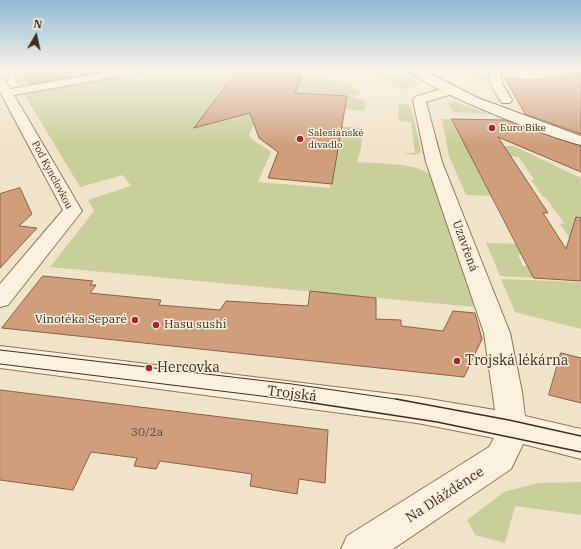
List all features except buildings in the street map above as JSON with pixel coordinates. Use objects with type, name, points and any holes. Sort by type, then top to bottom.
[{"type":"street","name":"Pod Kynclovkou","points":[[0,299],[73,211],[8,95]]},
{"type":"street","name":"Uzavřená","points":[[436,95],[418,100],[434,162],[497,333],[508,392],[512,428]]},
{"type":"street","points":[[467,95],[581,127]]},
{"type":"street","points":[[494,95],[581,141]]},
{"type":"street","points":[[502,95],[506,100]]},
{"type":"street","name":"Trojská","points":[[0,357],[416,410],[512,428],[581,444]]},
{"type":"street","name":"Na Dlážděnce","points":[[360,549],[500,458],[512,435],[512,428]]},
{"type":"green space","points":[[24,95],[230,95],[263,122],[253,126],[249,135],[271,152],[258,182],[330,188],[341,126],[362,128],[361,148],[357,162],[406,166],[424,171],[430,175],[465,273],[474,307],[50,267],[94,211],[88,200],[131,186],[123,175],[80,187]]},
{"type":"green space","points":[[321,95],[361,95],[353,95],[353,97],[366,101],[364,111],[345,109],[347,96]]},
{"type":"green space","points":[[456,102],[488,114],[453,112],[448,103]]},
{"type":"green space","points":[[403,103],[411,106],[421,152],[415,155],[402,153],[415,153],[411,122],[399,121],[398,105]]},
{"type":"green space","points":[[442,119],[452,119],[461,136],[475,146],[514,146],[581,178],[581,259],[572,258],[565,246],[575,246],[560,224],[564,223],[531,180],[534,180],[519,157],[472,156],[475,165],[492,196],[466,195],[449,156]]},
{"type":"green space","points":[[486,243],[517,244],[522,255],[518,255],[523,266],[528,266],[534,278],[500,276]]},
{"type":"green space","points":[[501,279],[581,282],[581,329],[515,312]]},
{"type":"green space","points":[[581,482],[581,515],[515,506],[505,543],[475,535],[467,520],[504,492],[538,483]]},
{"type":"tram line","points":[[0,350],[292,384],[399,400]]},
{"type":"tram line","points":[[0,364],[292,400]]},
{"type":"tram line","points":[[287,399],[292,400]]},
{"type":"tram line","points":[[292,400],[437,422],[581,452]]},
{"type":"tram line","points":[[399,400],[509,420],[581,436]]},
{"type":"place","name":"Euro Bike","points":[[492,128]]},
{"type":"place","name":"Salesiánské divadlo","points":[[300,139]]},
{"type":"place","name":"Vinotéka Separé","points":[[135,320]]},
{"type":"place","name":"Hasu sushi","points":[[156,325]]},
{"type":"place","name":"Trojská lékárna","points":[[457,361]]},
{"type":"place","name":"Hercovka","points":[[149,368]]}]
